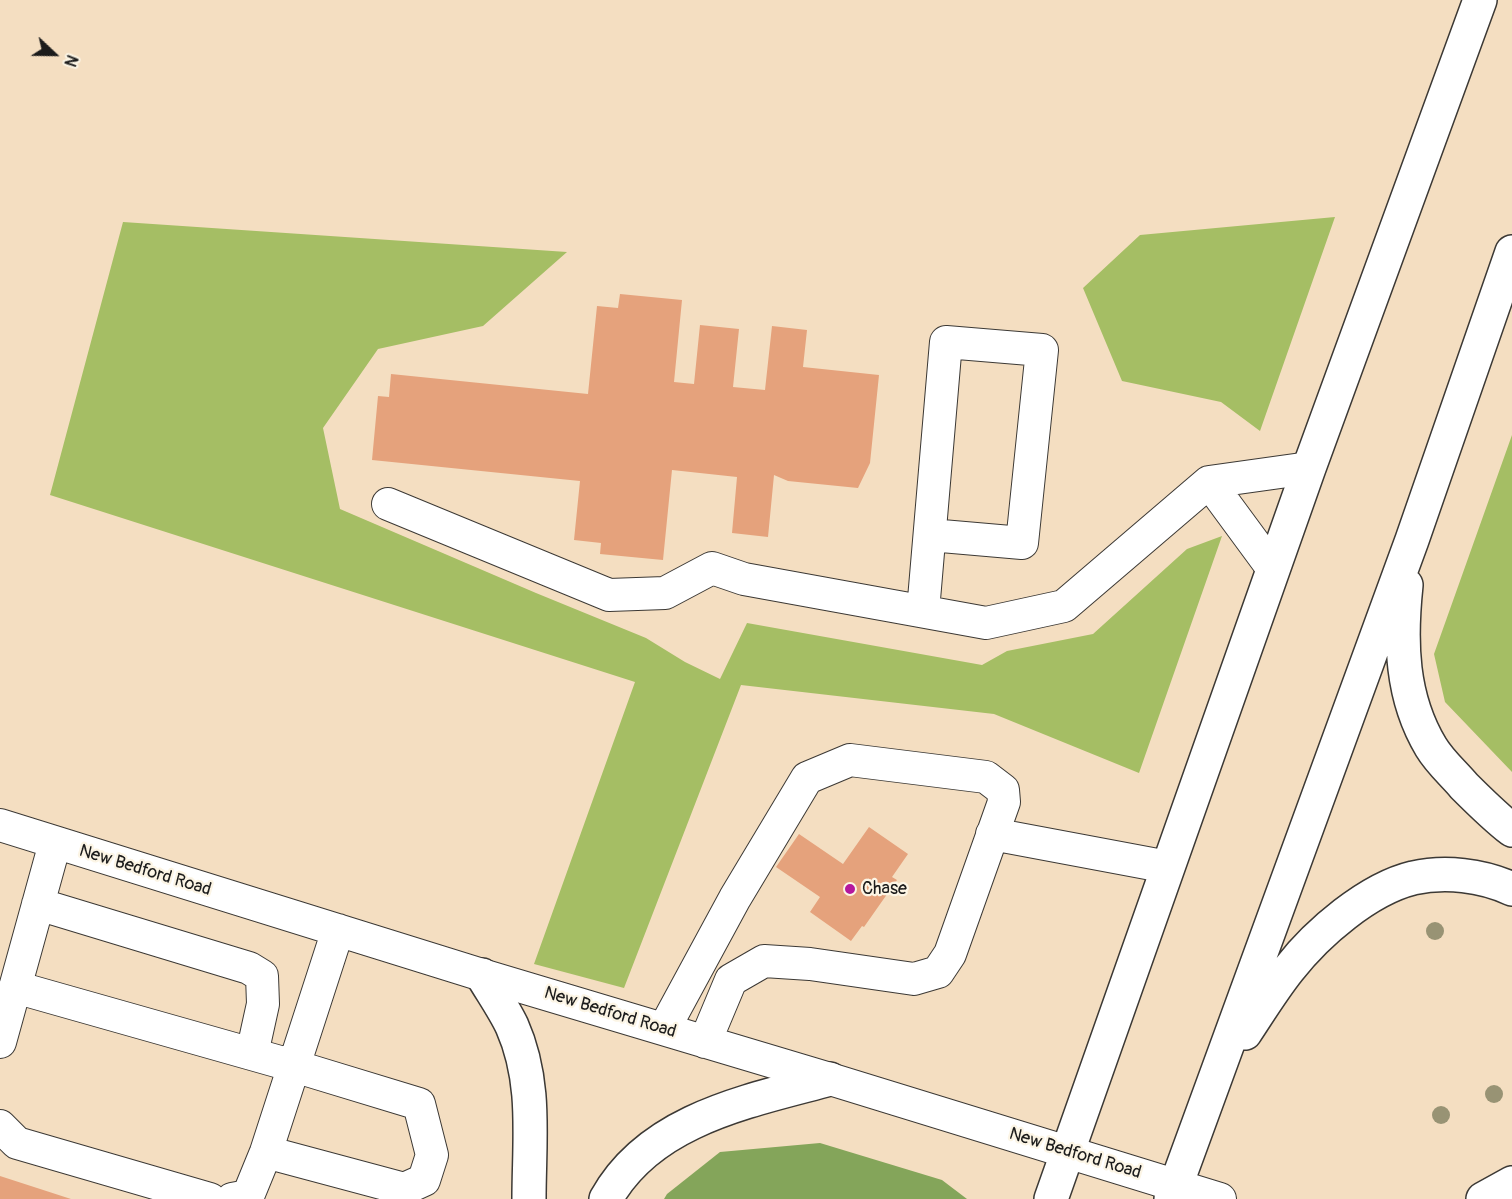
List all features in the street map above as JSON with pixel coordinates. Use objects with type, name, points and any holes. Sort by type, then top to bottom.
[{"type":"highway","points":[[1051,1199],[1308,468],[1480,0]]},
{"type":"highway","points":[[1173,1192],[1412,540],[1512,252]]},
{"type":"highway","points":[[1412,540],[1403,613],[1402,654],[1404,675],[1415,716],[1441,761],[1473,795],[1512,830]]},
{"type":"highway","points":[[1213,1083],[1289,968],[1315,939],[1353,908],[1386,888],[1414,878],[1445,875],[1477,877],[1512,889]]},
{"type":"highway","points":[[482,975],[512,1025],[527,1072],[531,1112],[529,1199]]},
{"type":"highway","points":[[606,1199],[623,1174],[641,1155],[684,1126],[730,1106],[830,1078]]},
{"type":"highway","points":[[1483,1199],[1512,1183]]},
{"type":"street","points":[[923,611],[946,342],[1042,351],[1022,543],[930,535]]},
{"type":"street","points":[[388,504],[609,595],[666,593],[712,568],[744,579],[986,623],[1064,606],[1209,482],[1308,468]]},
{"type":"street","points":[[1209,482],[1273,569]]},
{"type":"street","points":[[664,1029],[735,897],[807,778],[850,760],[986,777],[1003,790],[1004,802],[950,954],[939,972],[914,979],[810,964],[764,961],[731,980],[705,1042]]},
{"type":"street","name":"New Bedford Road","points":[[0,825],[482,975],[1068,1151],[1173,1192],[1220,1199]]},
{"type":"street","points":[[992,834],[1168,867]]},
{"type":"street","points":[[0,1042],[55,843]]},
{"type":"street","points":[[38,904],[249,968],[262,976],[263,1004],[252,1054]]},
{"type":"street","points":[[232,1199],[248,1196],[266,1152],[338,930]]},
{"type":"street","points":[[15,987],[419,1104],[432,1155],[424,1180],[404,1189],[266,1152]]},
{"type":"street","points":[[0,1126],[17,1143],[210,1199]]},
{"type":"green space","points":[[1335,217],[1260,431],[1221,402],[1122,381],[1083,288],[1140,235]]},
{"type":"green space","points":[[123,222],[567,252],[483,326],[378,349],[323,428],[340,509],[646,638],[685,662],[720,679],[747,623],[982,665],[1007,651],[1093,634],[1187,549],[1222,536],[1139,773],[994,714],[741,685],[624,988],[534,964],[635,682],[50,495]]},
{"type":"green space","points":[[1512,435],[1512,772],[1445,702],[1434,654]]},
{"type":"green space","points":[[820,1143],[942,1180],[967,1199],[664,1199],[667,1194],[720,1152]]},
{"type":"building","points":[[620,294],[682,300],[674,382],[694,384],[700,325],[739,329],[733,387],[765,390],[772,326],[807,330],[803,367],[879,375],[870,463],[858,488],[788,481],[774,475],[768,537],[732,533],[737,477],[672,470],[663,560],[600,554],[601,543],[574,540],[580,481],[372,460],[378,396],[389,397],[391,374],[588,394],[597,306],[618,308]]},
{"type":"building","name":"Chase","points":[[869,827],[908,854],[892,877],[897,880],[864,927],[862,926],[851,941],[810,912],[820,897],[776,867],[799,834],[843,864]]},
{"type":"building","points":[[0,1176],[71,1199],[0,1199]]},
{"type":"place","name":"Chase","points":[[850,889]]}]
